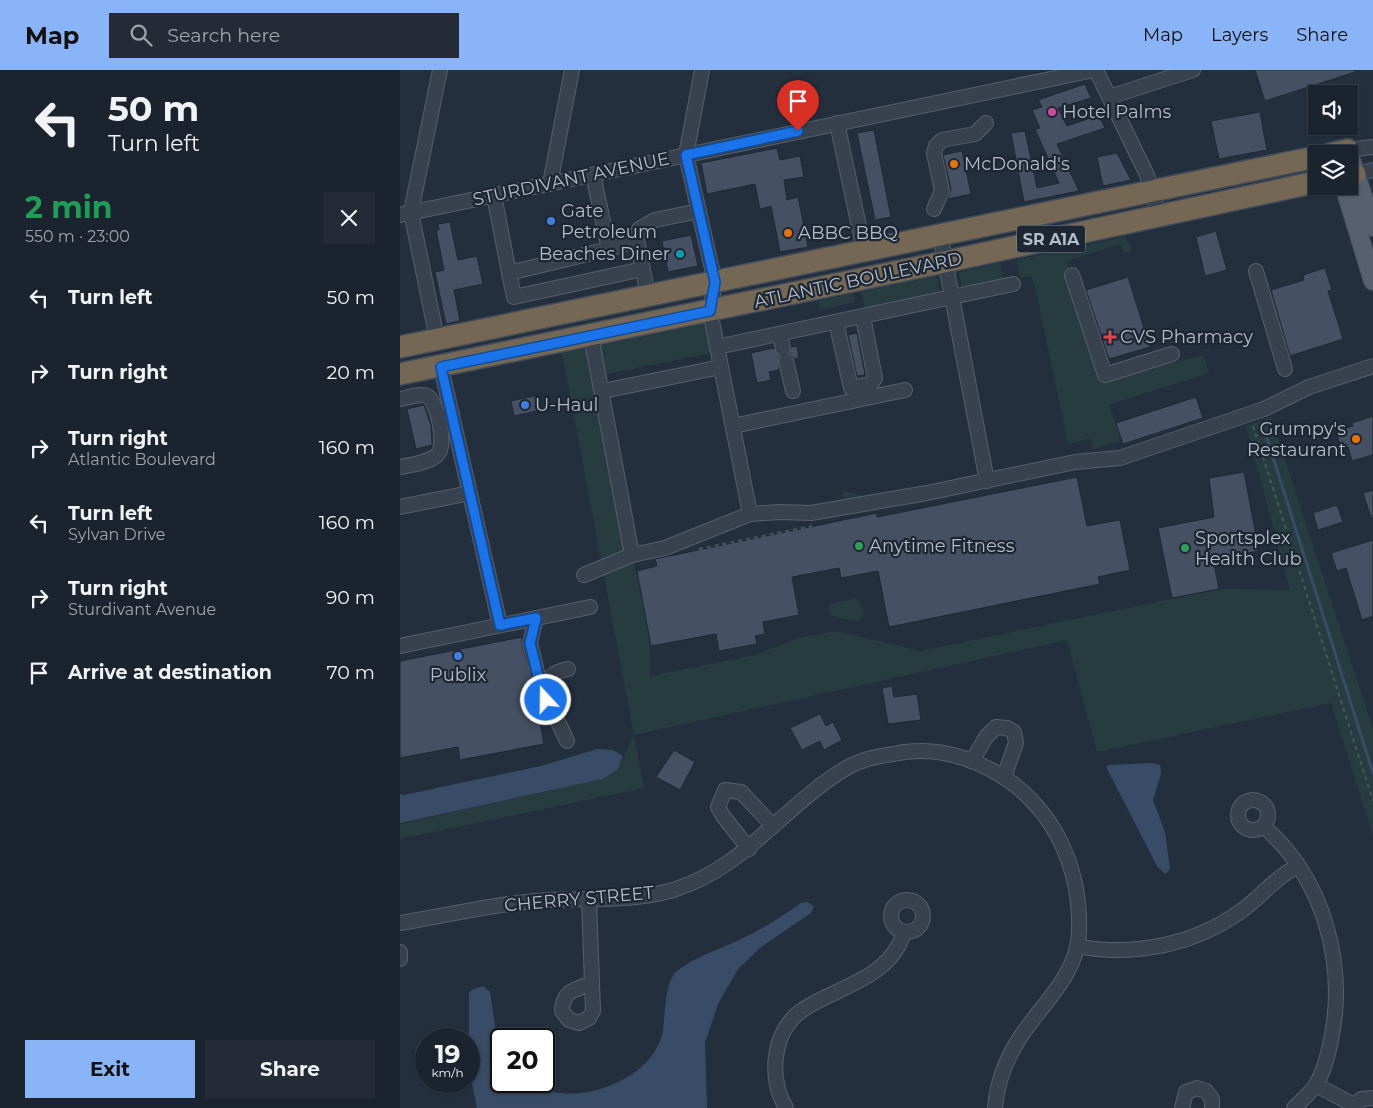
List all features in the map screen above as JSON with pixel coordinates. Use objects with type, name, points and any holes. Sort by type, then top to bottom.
[{"type":"highway","name":"ATLANTIC BOULEVARD","points":[[400,347],[1308,158]]},
{"type":"highway","name":"ATLANTIC BOULEVARD","points":[[400,374],[591,336],[1308,184]]},
{"type":"highway","points":[[441,367],[448,354],[456,346],[514,331],[518,322]]},
{"type":"highway","points":[[400,368],[432,356],[437,340]]},
{"type":"main road","points":[[1358,184],[1373,227]]},
{"type":"main road","points":[[1358,194],[1373,281]]},
{"type":"street","points":[[437,340],[405,214],[440,70]]},
{"type":"street","points":[[550,184],[572,70]]},
{"type":"street","points":[[702,70],[686,155],[715,282],[710,311],[750,514]]},
{"type":"street","points":[[1095,70],[1152,190],[1159,216]]},
{"type":"street","name":"STURDIVANT AVENUE","points":[[405,214],[1095,70]]},
{"type":"street","points":[[1109,97],[1194,70]]},
{"type":"street","points":[[836,123],[864,250]]},
{"type":"street","points":[[934,209],[942,191],[934,153],[936,146],[942,140],[975,134],[986,123]]},
{"type":"street","name":"ATLANTIC BOULEVARD","points":[[1358,150],[1373,148]]},
{"type":"street","points":[[593,175],[610,249]]},
{"type":"street","points":[[494,196],[518,322]]},
{"type":"street","points":[[648,295],[637,240],[639,229],[647,223],[699,212]]},
{"type":"street","points":[[940,234],[987,481]]},
{"type":"street","points":[[509,273],[610,249],[637,240]]},
{"type":"street","points":[[514,297],[643,269]]},
{"type":"street","points":[[1256,271],[1285,369]]},
{"type":"street","points":[[1072,275],[1105,375],[1172,354]]},
{"type":"street","points":[[717,347],[1013,284]]},
{"type":"street","points":[[836,322],[850,388],[871,384],[875,378],[862,316]]},
{"type":"street","points":[[780,334],[793,392]]},
{"type":"street","points":[[591,336],[632,555]]},
{"type":"street","points":[[584,575],[632,555],[665,548],[750,514],[780,512],[811,513],[987,481],[1075,462],[1120,458],[1264,409],[1308,386],[1373,366]]},
{"type":"street","points":[[441,367],[500,625]]},
{"type":"street","points":[[602,391],[721,367]]},
{"type":"street","points":[[733,426],[905,390]]},
{"type":"street","points":[[400,399],[421,395],[431,400],[436,410],[442,438],[441,449],[437,455],[415,464],[400,467]]},
{"type":"street","points":[[400,507],[470,493]]},
{"type":"street","points":[[400,646],[590,607]]},
{"type":"street","points":[[536,618],[530,643],[538,676],[567,741]]},
{"type":"street","points":[[543,690],[547,679],[556,672],[568,669]]},
{"type":"street","points":[[972,761],[986,738],[996,727],[1007,728],[1014,732],[1016,743],[1004,777]]},
{"type":"street","name":"CHERRY STREET","points":[[400,923],[510,904],[631,898],[673,890],[712,874],[749,849],[816,788],[852,765],[883,755],[919,750],[949,753],[972,761],[1004,777],[1026,794],[1055,830],[1067,854],[1077,897],[1079,934],[1072,961],[1057,988],[1014,1047],[1002,1073],[995,1108]]},
{"type":"street","points":[[749,849],[718,807],[720,796],[724,790],[741,792],[773,826]]},
{"type":"street","points":[[1262,826],[1288,852],[1313,890],[1327,927],[1337,985],[1334,1025],[1330,1045],[1316,1085],[1294,1108]]},
{"type":"street","points":[[1077,946],[1095,949],[1135,950],[1167,945],[1198,935],[1242,911],[1277,879],[1298,866]]},
{"type":"street","points":[[589,899],[591,983]]},
{"type":"street","points":[[786,1108],[780,1098],[774,1068],[777,1047],[786,1029],[802,1010],[865,979],[878,969],[900,943],[904,932]]},
{"type":"street","points":[[400,952],[400,960]]},
{"type":"street","points":[[1316,1085],[1354,1107],[1361,1099],[1373,1098]]},
{"type":"street","points":[[1182,1108],[1186,1092],[1197,1088],[1206,1091],[1212,1100],[1212,1108]]},
{"type":"path","points":[[1249,414],[1373,801]]},
{"type":"green space","points":[[1125,237],[1131,247],[1130,252],[1124,253],[1120,244],[1066,261],[1101,377],[1109,380],[1203,355],[1209,373],[1109,405],[1122,440],[1094,449],[1090,438],[1068,444],[1035,286],[1031,276],[1020,278],[1017,260]]},
{"type":"green space","points":[[1000,263],[1004,281],[962,290],[959,272]]},
{"type":"green space","points":[[936,276],[940,292],[865,309],[861,292]]},
{"type":"green space","points":[[853,293],[855,302],[820,310],[818,301]]},
{"type":"green space","points":[[704,324],[712,353],[591,377],[627,546],[642,594],[650,643],[650,676],[755,655],[798,638],[836,631],[921,651],[1219,589],[1290,590],[1246,426],[1271,417],[1373,729],[1373,836],[1331,703],[1097,752],[1067,640],[634,735],[562,353]]},
{"type":"green space","points":[[842,490],[860,495],[861,497],[848,500],[843,496]]},
{"type":"green space","points":[[854,598],[859,600],[864,613],[859,622],[832,616],[829,612],[830,604]]},
{"type":"green space","points":[[634,735],[644,788],[400,839],[400,824],[603,779],[618,769]]},
{"type":"water","points":[[597,749],[613,750],[623,756],[618,769],[603,779],[400,823],[400,794],[404,795],[541,766]]},
{"type":"water","points":[[1152,763],[1160,765],[1161,774],[1153,800],[1165,832],[1170,869],[1165,874],[1157,866],[1106,767],[1109,765]]},
{"type":"water","points":[[807,902],[814,906],[811,913],[761,947],[738,969],[718,1004],[705,1043],[707,1108],[477,1108],[474,1093],[480,1093],[480,1028],[469,1028],[469,993],[473,989],[483,986],[490,992],[495,1028],[490,1028],[490,1093],[575,1093],[608,1087],[638,1070],[649,1059],[658,1045],[663,1030],[668,991],[672,977],[676,972],[690,962],[735,942],[773,922],[801,903]]},
{"type":"building","points":[[1255,70],[1354,70],[1355,72],[1315,85],[1308,85],[1308,87],[1265,101]]},
{"type":"building","points":[[1085,84],[1091,98],[1058,108],[1067,126],[1099,115],[1105,128],[1057,144],[1079,191],[1024,202],[1011,133],[1025,131],[1037,188],[1059,183],[1035,129],[1040,128],[1032,110],[1042,107],[1038,100]]},
{"type":"building","points":[[1260,112],[1267,150],[1219,159],[1211,121]]},
{"type":"building","points":[[874,130],[891,217],[875,220],[857,133]]},
{"type":"building","points":[[777,148],[780,160],[800,156],[804,177],[784,180],[787,200],[798,197],[808,247],[780,252],[771,206],[760,209],[755,184],[707,194],[701,163]]},
{"type":"building","points":[[962,151],[971,194],[948,199],[951,189],[943,155]]},
{"type":"building","points":[[1117,153],[1131,180],[1103,186],[1097,157]]},
{"type":"building","points":[[450,222],[458,260],[477,256],[483,284],[454,290],[460,321],[446,324],[435,272],[444,270],[436,230],[439,230],[438,224]]},
{"type":"building","points":[[1216,231],[1227,270],[1205,276],[1196,237]]},
{"type":"building","name":"Beaches Diner","points":[[691,235],[698,266],[668,272],[662,241]]},
{"type":"building","points":[[1325,268],[1332,290],[1328,291],[1343,339],[1290,356],[1271,290],[1304,280],[1303,275]]},
{"type":"building","name":"CVS Pharmacy","points":[[1128,277],[1150,347],[1109,359],[1086,290]]},
{"type":"building","points":[[857,333],[865,375],[857,376],[848,335]]},
{"type":"building","points":[[797,346],[799,358],[795,359],[790,354],[791,347]]},
{"type":"building","points":[[774,348],[779,356],[779,370],[769,372],[771,380],[757,383],[751,353]]},
{"type":"building","points":[[539,395],[542,410],[514,416],[511,401]]},
{"type":"building","points":[[1196,397],[1203,418],[1123,444],[1116,423]]},
{"type":"building","points":[[424,405],[431,426],[432,445],[416,449],[407,409]]},
{"type":"building","name":"Grumpy's Restaurant","points":[[1373,416],[1373,455],[1352,461],[1348,447],[1341,449],[1336,431],[1353,426],[1352,423]]},
{"type":"building","points":[[1244,472],[1259,551],[1213,559],[1219,589],[1172,598],[1158,528],[1214,517],[1209,478]]},
{"type":"building","points":[[1077,477],[1087,526],[1120,520],[1130,570],[1098,577],[1100,584],[889,627],[878,571],[841,578],[839,568],[792,577],[799,615],[763,622],[765,634],[755,636],[757,644],[719,651],[716,634],[651,646],[637,571],[657,566],[655,559],[877,513],[877,517]]},
{"type":"building","points":[[1373,490],[1373,518],[1371,518],[1363,493]]},
{"type":"building","points":[[1337,505],[1343,522],[1318,530],[1313,513]]},
{"type":"building","points":[[1373,540],[1373,616],[1362,620],[1346,568],[1337,571],[1331,553]]},
{"type":"building","points":[[522,637],[522,645],[534,691],[544,744],[460,760],[458,747],[400,758],[400,661]]},
{"type":"building","points":[[892,686],[894,697],[917,694],[921,720],[888,724],[882,688]]},
{"type":"building","points":[[820,714],[826,726],[833,722],[842,740],[824,750],[820,741],[802,750],[790,728]]},
{"type":"building","points":[[674,750],[695,762],[680,790],[656,777]]},
{"type":"waterway","points":[[1265,432],[1373,773]]},
{"type":"place","name":"Hotel Palms","points":[[1052,112]]},
{"type":"place","name":"McDonald's","points":[[954,164]]},
{"type":"place","name":"Gate Petroleum","points":[[551,221]]},
{"type":"place","name":"ABBC BBQ","points":[[788,233]]},
{"type":"place","name":"Beaches Diner","points":[[680,254]]},
{"type":"place","name":"CVS Pharmacy","points":[[1110,337]]},
{"type":"place","name":"U-Haul","points":[[525,405]]},
{"type":"place","name":"Grumpy's Restaurant","points":[[1356,439]]},
{"type":"place","name":"Anytime Fitness","points":[[859,546]]},
{"type":"place","name":"Sportsplex Health Club","points":[[1185,548]]},
{"type":"place","name":"Publix","points":[[458,656]]},
{"type":"route","points":[[546,700],[530,643],[536,618],[500,625],[441,367],[710,311],[715,282],[686,155],[798,131]]}]
